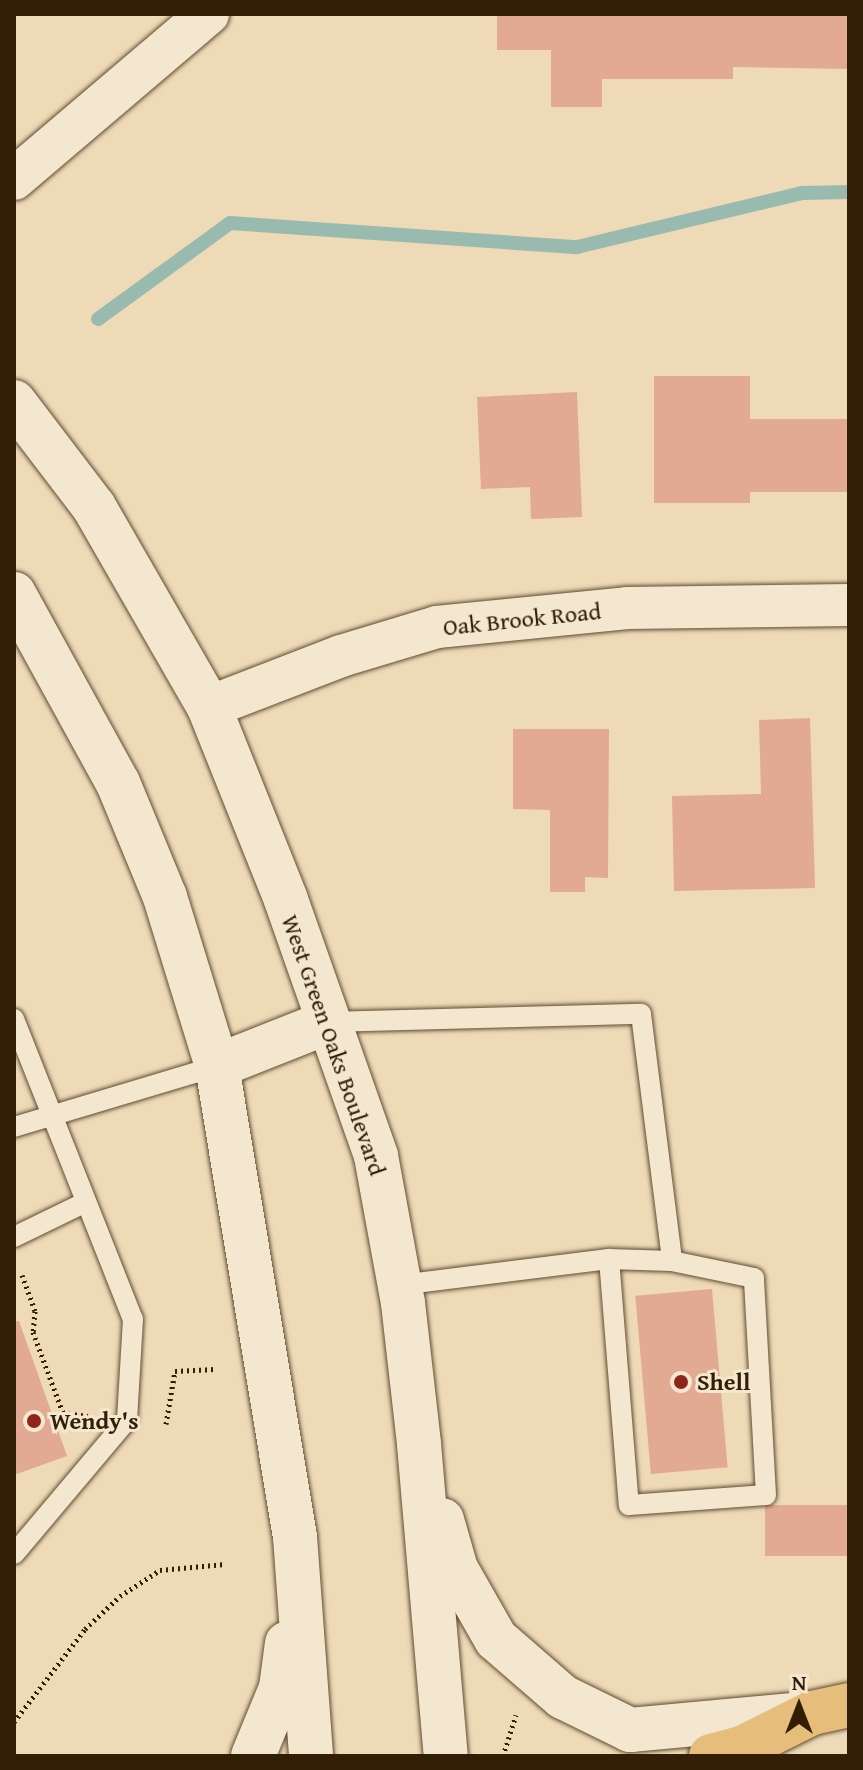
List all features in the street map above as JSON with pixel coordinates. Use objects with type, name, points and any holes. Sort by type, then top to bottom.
[{"type":"highway","points":[[711,1756],[744,1747],[831,1709]]},
{"type":"main road","name":"West Green Oaks Boulevard","points":[[14,402],[94,507],[209,707],[249,803],[376,1156],[401,1285],[419,1444],[446,1756]]},
{"type":"main road","points":[[14,594],[118,783],[165,897],[217,1066],[295,1537],[311,1756]]},
{"type":"main road","points":[[217,1066],[328,1022]]},
{"type":"main road","points":[[419,1444],[456,1569],[496,1639],[563,1697],[630,1730],[831,1709]]},
{"type":"main road","points":[[253,1756],[281,1688],[291,1622],[295,1537]]},
{"type":"street","points":[[14,179],[208,14]]},
{"type":"street","name":"Oak Brook Road","points":[[209,707],[341,656],[437,627],[627,608],[849,605]]},
{"type":"lane","points":[[328,1022],[641,1014],[672,1261]]},
{"type":"lane","points":[[14,1019],[133,1319],[127,1420],[14,1554]]},
{"type":"lane","points":[[14,1127],[217,1066]]},
{"type":"lane","points":[[14,1237],[86,1202]]},
{"type":"lane","points":[[401,1285],[609,1259],[672,1261],[754,1278],[766,1495],[629,1505],[609,1259]]},
{"type":"path","points":[[22,1275],[35,1311],[33,1332],[63,1413],[91,1416]]},
{"type":"path","points":[[166,1424],[175,1371],[215,1369]]},
{"type":"path","points":[[42,1386],[52,1383]]},
{"type":"path","points":[[14,1722],[85,1629],[120,1596],[160,1570],[225,1564]]},
{"type":"path","points":[[503,1756],[518,1712]]},
{"type":"building","points":[[497,14],[849,14],[849,69],[733,67],[733,79],[602,79],[602,107],[551,107],[551,50],[497,50]]},
{"type":"building","points":[[654,376],[750,376],[750,419],[849,419],[849,492],[750,492],[750,503],[654,503]]},
{"type":"building","points":[[577,392],[582,517],[531,519],[530,487],[481,489],[477,397]]},
{"type":"building","points":[[810,718],[815,888],[674,891],[672,796],[761,794],[759,720]]},
{"type":"building","points":[[513,729],[609,729],[608,878],[585,877],[585,892],[550,892],[550,810],[513,809]]},
{"type":"building","name":"Shell","points":[[712,1289],[728,1467],[651,1474],[635,1296]]},
{"type":"building","name":"Wendy's","points":[[19,1321],[67,1456],[14,1475],[14,1322]]},
{"type":"building","points":[[765,1505],[849,1505],[849,1556],[765,1556]]},
{"type":"waterway","points":[[98,319],[230,223],[577,247],[802,193],[849,192]]},
{"type":"place","name":"Shell","points":[[681,1382]]},
{"type":"place","name":"Wendy's","points":[[34,1421]]}]
